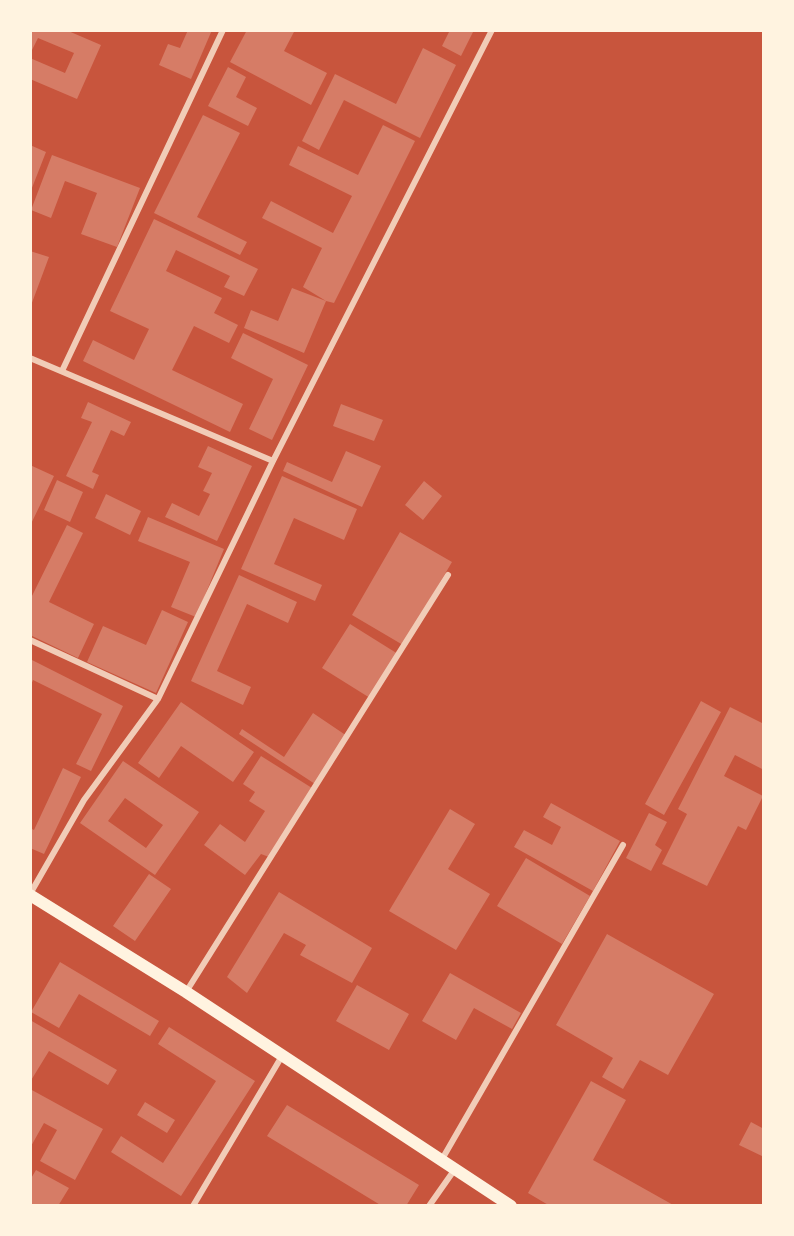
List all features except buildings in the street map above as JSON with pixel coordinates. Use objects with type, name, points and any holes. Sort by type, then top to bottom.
[{"type":"main road","points":[[30,894],[186,992],[511,1206]]},
{"type":"street","points":[[62,371],[223,30]]},
{"type":"street","points":[[30,894],[84,800],[158,699],[273,461],[492,30]]},
{"type":"street","points":[[30,358],[273,461]]},
{"type":"street","points":[[186,992],[448,575]]},
{"type":"street","points":[[30,640],[158,699]]},
{"type":"street","points":[[441,1161],[623,845]]},
{"type":"street","points":[[194,1206],[282,1056]]},
{"type":"street","points":[[429,1206],[454,1169]]}]
